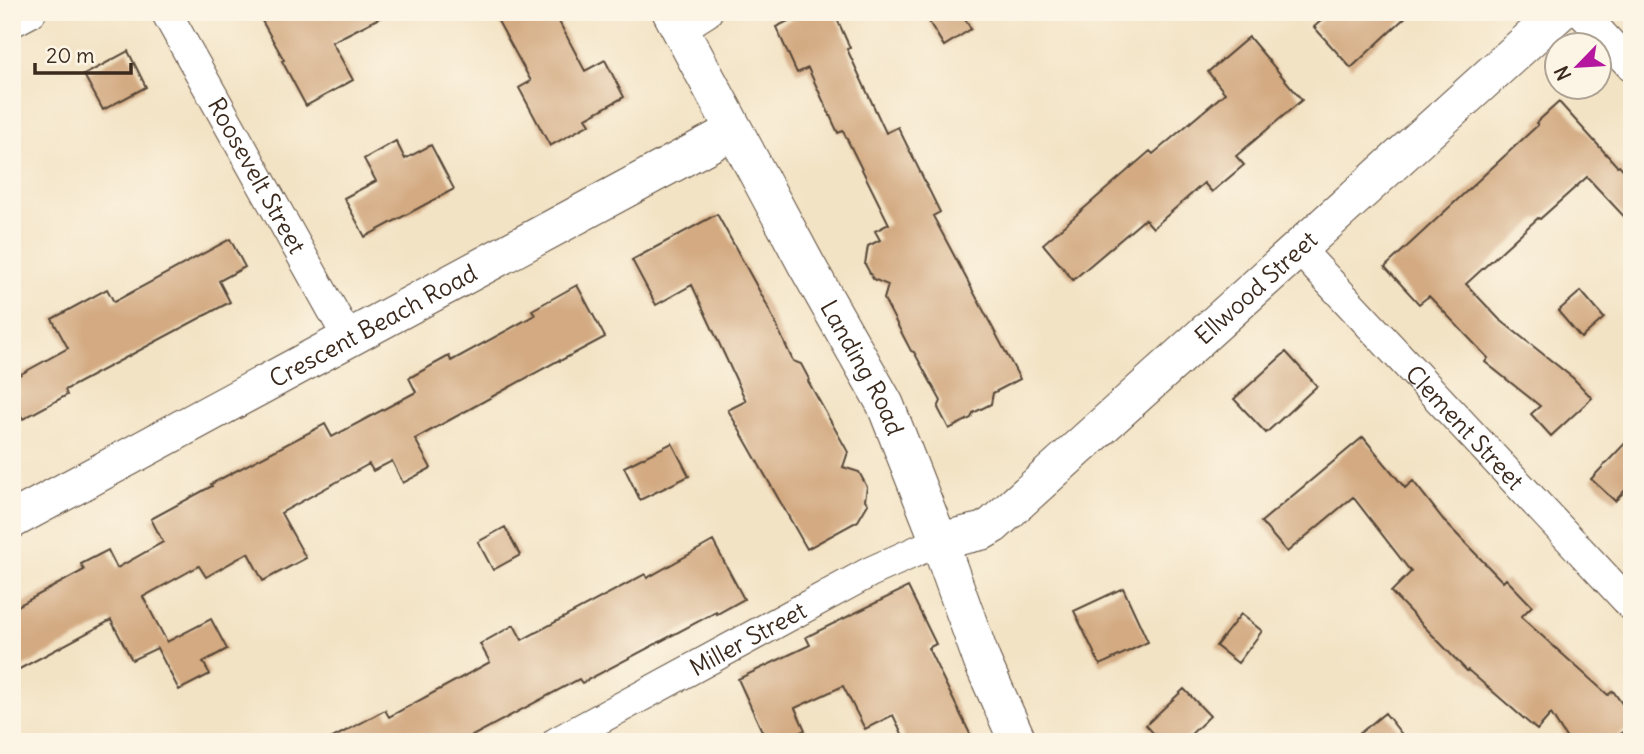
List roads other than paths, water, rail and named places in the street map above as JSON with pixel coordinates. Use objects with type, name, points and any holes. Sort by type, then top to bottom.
[{"type":"street","points":[[12,22],[31,12]]},
{"type":"street","name":"Roosevelt Street","points":[[166,12],[348,338]]},
{"type":"street","name":"Ellwood Street","points":[[939,541],[983,531],[993,526],[1560,12]]},
{"type":"street","points":[[1581,12],[1632,67]]},
{"type":"street","name":"Landing Road","points":[[686,18],[733,131],[885,404],[939,541],[982,661],[1018,742]]},
{"type":"street","name":"Crescent Beach Road","points":[[12,520],[733,131]]},
{"type":"street","name":"Clement Street","points":[[1298,248],[1632,606]]},
{"type":"street","name":"Miller Street","points":[[557,742],[859,578],[939,541]]}]
